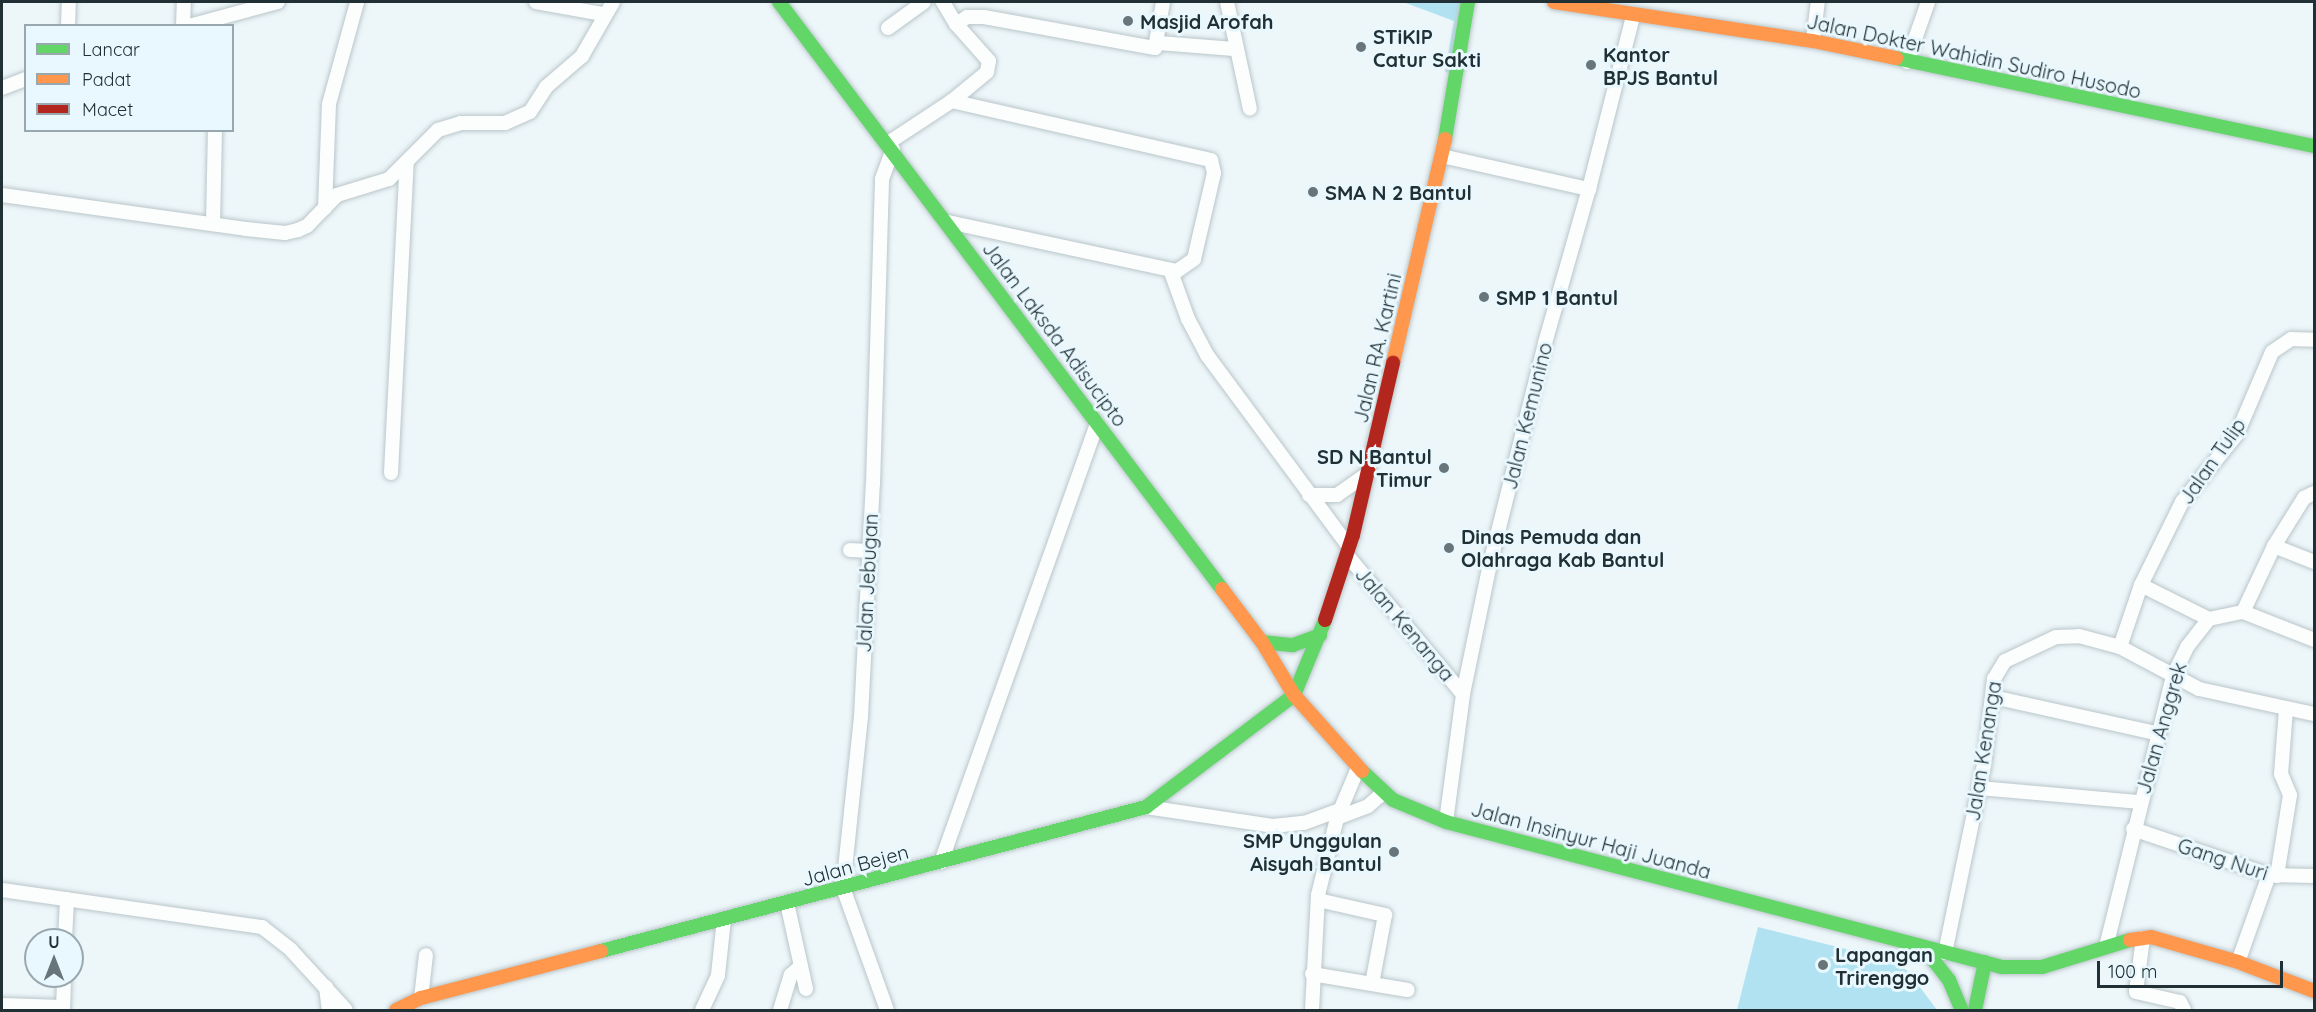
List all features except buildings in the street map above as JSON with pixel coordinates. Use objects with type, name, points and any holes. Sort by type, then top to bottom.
[{"type":"main road","name":"Jalan Laksda Adisucipto","points":[[779,2],[948,222],[1262,642],[1294,694]]},
{"type":"main road","name":"Jalan RA. Kartini","points":[[1294,694],[1320,635],[1348,551],[1368,473],[1442,156],[1468,2]]},
{"type":"main road","name":"Jalan Dokter Wahidin Sudiro Husodo","points":[[1554,2],[1588,4],[1633,16],[1813,41],[2314,146]]},
{"type":"main road","points":[[1262,642],[1293,645],[1320,635]]},
{"type":"main road","name":"Jalan Bejen","points":[[396,1011],[421,998],[1146,807],[1264,721],[1294,694]]},
{"type":"main road","name":"Jalan Insinyur Haji Juanda","points":[[1294,694],[1358,768],[1384,792],[1405,807],[1446,822],[1985,963],[2042,967],[2143,938],[2167,939],[2238,962],[2314,992]]},
{"type":"main road","points":[[1923,947],[1949,980],[1962,1011]]},
{"type":"main road","points":[[1975,1011],[1985,963]]},
{"type":"street","points":[[68,24],[69,2]]},
{"type":"street","points":[[183,24],[184,2]]},
{"type":"street","points":[[202,24],[228,20],[278,2]]},
{"type":"street","points":[[325,208],[329,104],[357,2]]},
{"type":"street","points":[[536,2],[603,14]]},
{"type":"street","points":[[2,195],[213,224],[290,232],[307,226],[337,195],[389,179],[433,134],[445,127],[505,123],[530,112],[546,87],[582,56],[603,14],[613,2]]},
{"type":"street","points":[[888,28],[924,2]]},
{"type":"street","points":[[890,146],[985,75],[989,61],[956,24],[943,2]]},
{"type":"street","points":[[956,24],[967,17],[984,17],[1155,48],[1159,43],[1163,2]]},
{"type":"street","points":[[1227,2],[1234,49],[1250,109]]},
{"type":"street","points":[[1813,41],[1818,2]]},
{"type":"street","points":[[1907,62],[1928,2]]},
{"type":"street","name":"Jalan Kemunino","points":[[1446,822],[1463,694],[1545,343],[1590,189],[1633,16]]},
{"type":"street","points":[[1159,43],[1234,49]]},
{"type":"street","points":[[2,88],[24,81]]},
{"type":"street","points":[[948,222],[1171,272],[1194,259],[1214,162],[952,101]]},
{"type":"street","points":[[213,224],[215,132]]},
{"type":"street","name":"Jalan Jebugan","points":[[887,1011],[843,888],[861,717],[867,551],[873,484],[882,179],[890,146]]},
{"type":"street","points":[[1442,156],[1590,189]]},
{"type":"street","points":[[391,473],[407,162]]},
{"type":"street","name":"Jalan Kenanga","points":[[1171,272],[1198,340],[1348,551],[1463,694]]},
{"type":"street","name":"Jalan Tulip","points":[[2120,647],[2141,585],[2182,502],[2237,434],[2272,352],[2291,339],[2314,340]]},
{"type":"street","points":[[941,862],[1097,424]]},
{"type":"street","points":[[1309,495],[1338,495],[1368,473]]},
{"type":"street","points":[[2243,612],[2274,546],[2304,498],[2314,493]]},
{"type":"street","points":[[2274,546],[2314,562]]},
{"type":"street","points":[[850,550],[867,551]]},
{"type":"street","points":[[2141,585],[2209,619],[2243,612],[2314,640]]},
{"type":"street","name":"Jalan Anggrek","points":[[2106,947],[2156,733],[2173,676],[2187,647],[2209,619]]},
{"type":"street","name":"Jalan Kenanga","points":[[1946,953],[1979,788],[1998,666],[2056,637],[2079,636],[2120,647],[2173,676],[2219,694],[2314,714]]},
{"type":"street","points":[[1993,697],[2156,733]]},
{"type":"street","points":[[2238,962],[2273,875],[2290,795],[2281,774],[2286,708]]},
{"type":"street","points":[[1312,1011],[1312,974],[1318,900],[1338,814],[1358,768]]},
{"type":"street","points":[[1979,788],[2140,802]]},
{"type":"street","points":[[1146,807],[1273,826],[1304,823],[1368,806],[1384,792]]},
{"type":"street","name":"Gang Nuri","points":[[2133,829],[2273,875],[2314,876]]},
{"type":"street","points":[[2,890],[262,927],[326,987],[346,1011]]},
{"type":"street","points":[[66,928],[67,899]]},
{"type":"street","points":[[1318,900],[1385,915],[1372,984]]},
{"type":"street","points":[[787,903],[806,989]]},
{"type":"street","points":[[702,1011],[718,975],[724,919]]},
{"type":"street","points":[[2143,938],[2136,992],[2180,1002],[2184,1011]]},
{"type":"street","points":[[421,998],[426,955]]},
{"type":"street","points":[[780,1011],[791,975],[801,966]]},
{"type":"street","points":[[1312,974],[1408,990]]},
{"type":"street","points":[[326,987],[329,1011]]},
{"type":"street","points":[[2,1005],[63,1009],[64,988]]},
{"type":"shaded area","points":[[1403,2],[1470,2],[1461,74],[1445,72],[1454,21]]},
{"type":"shaded area","name":"Lapangan Trirenggo","points":[[1758,927],[1889,960],[1908,971],[1937,1010],[1737,1010]]},
{"type":"traffic: fast","points":[[779,2],[1222,589]]},
{"type":"traffic: fast","points":[[1445,139],[1468,2]]},
{"type":"traffic: fast","points":[[1896,58],[2314,146]]},
{"type":"traffic: fast","points":[[601,951],[1146,807],[1294,695],[1325,620]]},
{"type":"traffic: fast","points":[[1262,642],[1293,645],[1320,635]]},
{"type":"traffic: fast","points":[[1362,771],[1393,800],[1446,822],[2002,967],[2042,967],[2130,940]]},
{"type":"traffic: fast","points":[[1923,947],[1949,980],[1962,1010]]},
{"type":"traffic: fast","points":[[1975,1010],[1985,962]]},
{"type":"traffic: slow","points":[[1554,2],[1813,41],[1896,58]]},
{"type":"traffic: slow","points":[[1393,363],[1445,139]]},
{"type":"traffic: slow","points":[[1222,589],[1262,642],[1294,695],[1362,771]]},
{"type":"traffic: slow","points":[[2130,940],[2151,937],[2238,962],[2314,991]]},
{"type":"traffic: slow","points":[[396,1010],[421,998],[601,951]]},
{"type":"traffic: jam","points":[[1325,620],[1353,535],[1393,363]]},
{"type":"place","name":"Masjid Arofah","points":[[1128,21]]},
{"type":"place","name":"STiKIP Catur Sakti","points":[[1361,47]]},
{"type":"place","name":"Kantor BPJS Bantul","points":[[1591,65]]},
{"type":"place","name":"SMA N 2 Bantul","points":[[1313,192]]},
{"type":"place","name":"SMP 1 Bantul","points":[[1484,297]]},
{"type":"place","name":"SD N Bantul Timur","points":[[1444,468]]},
{"type":"place","name":"Dinas Pemuda dan Olahraga Kab Bantul","points":[[1449,548]]},
{"type":"place","name":"SMP Unggulan Aisyah Bantul","points":[[1394,852]]},
{"type":"place","name":"Lapangan Trirenggo","points":[[1823,965]]}]
